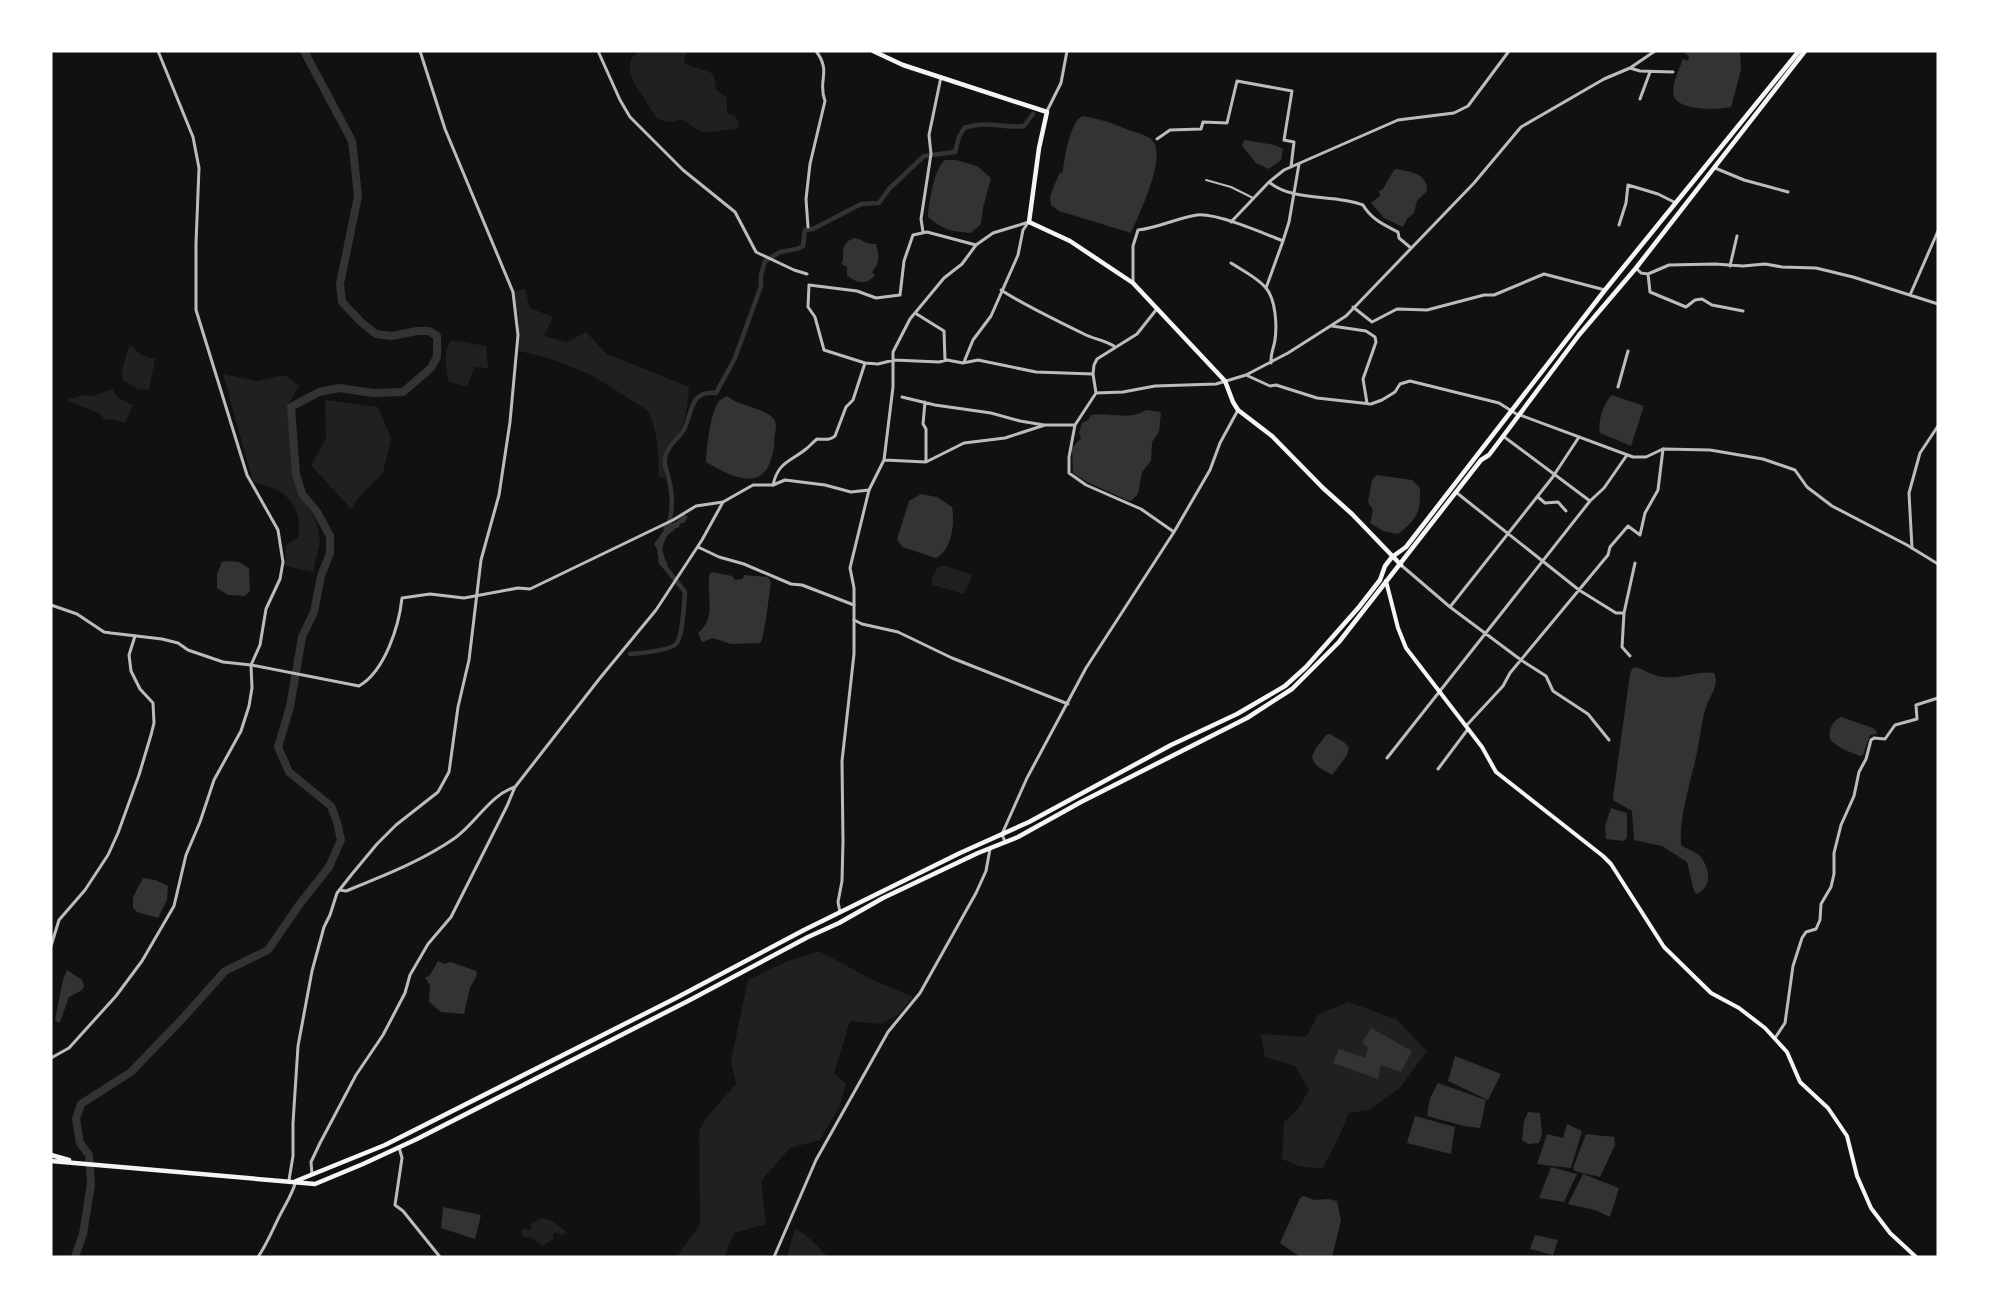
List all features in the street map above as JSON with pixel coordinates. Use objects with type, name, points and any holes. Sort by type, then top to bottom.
[{"type":"main road","points":[[873,51],[903,65],[1047,112],[1039,148],[1029,222],[1070,242],[1133,283],[1225,381],[1238,410],[1272,436],[1401,565]]},
{"type":"main road","points":[[296,1181],[385,1145],[676,998],[804,930],[1013,829],[1171,745],[1237,714],[1285,686],[1306,668],[1359,607],[1380,580],[1385,566],[1392,557],[1406,547],[1605,290],[1799,51]]},
{"type":"main road","points":[[51,1161],[315,1184],[399,1147],[552,1071],[883,898],[1018,837],[1276,701],[1308,675],[1339,642],[1481,460],[1490,455],[1579,335],[1636,268],[1805,51]]},
{"type":"main road","points":[[1386,581],[1398,628],[1406,648],[1467,727],[1496,772],[1611,864],[1664,947],[1712,993],[1738,1008],[1765,1028],[1787,1052],[1800,1082],[1828,1108],[1847,1136],[1857,1176],[1871,1208],[1890,1233],[1916,1257]]},
{"type":"main road","points":[[804,930],[808,937]]},
{"type":"main road","points":[[51,1155],[77,1162]]},
{"type":"street","points":[[51,1058],[69,1048],[116,996],[142,961],[174,906],[186,855],[214,780],[243,724],[251,696],[251,665],[260,645],[266,609],[280,579],[283,562],[278,530],[247,475],[196,309],[199,168],[193,136],[158,51]]},
{"type":"street","points":[[289,1180],[293,1156],[293,1124],[301,1031],[324,927],[340,890],[377,844],[396,825],[433,798],[446,780],[451,764],[458,707],[469,660],[481,560],[499,495],[507,452],[517,346],[516,308],[510,280],[445,129],[420,51]]},
{"type":"street","points":[[598,51],[630,117],[683,170],[739,216],[753,249],[774,262],[807,274]]},
{"type":"street","points":[[808,227],[806,199],[810,164],[825,101],[821,91],[825,70],[816,51]]},
{"type":"street","points":[[1047,112],[1061,83],[1067,51]]},
{"type":"street","points":[[1231,222],[1269,182],[1284,170],[1398,120],[1454,113],[1468,106],[1509,51]]},
{"type":"street","points":[[1096,393],[1123,392],[1155,386],[1216,384],[1246,375],[1271,363],[1332,326],[1346,316],[1474,183],[1521,127],[1604,79],[1630,68],[1655,51]]},
{"type":"street","points":[[1630,68],[1650,72],[1673,72]]},
{"type":"street","points":[[1640,99],[1650,72]]},
{"type":"street","points":[[923,232],[921,219],[931,154],[929,135],[940,77]]},
{"type":"street","points":[[1157,139],[1170,130],[1202,129],[1203,122],[1227,123],[1238,81],[1273,86],[1292,91],[1284,140],[1294,142],[1291,167]]},
{"type":"street","points":[[1266,288],[1283,241],[1299,164]]},
{"type":"street","points":[[1715,168],[1744,180],[1788,192]]},
{"type":"street","points":[[1206,180],[1231,187],[1253,198]]},
{"type":"street","points":[[1269,182],[1277,188],[1313,198],[1354,201],[1363,205],[1367,213],[1398,232],[1399,238],[1411,248]]},
{"type":"street","points":[[1619,225],[1626,203],[1628,185],[1658,194],[1676,203]]},
{"type":"street","points":[[1133,283],[1133,246],[1138,230],[1151,229],[1196,215],[1207,215],[1283,241]]},
{"type":"street","points":[[840,912],[838,902],[842,880],[843,851],[842,761],[853,676],[854,588],[850,568],[868,490],[884,460],[893,387],[893,352],[897,340],[915,313],[944,278],[962,264],[976,245],[993,233],[1029,222]]},
{"type":"street","points":[[963,363],[973,340],[991,316],[1000,290],[1018,255],[1023,230],[1029,222]]},
{"type":"street","points":[[1910,295],[1938,231]]},
{"type":"street","points":[[976,245],[923,232],[913,235],[904,261],[900,295],[876,298],[857,291],[809,285],[808,307],[814,317],[825,351],[865,363],[878,364],[894,360],[939,362],[945,360],[963,363],[978,360],[1036,372],[1093,374]]},
{"type":"street","points":[[1730,266],[1737,236]]},
{"type":"street","points":[[1231,263],[1266,288],[1270,296],[1275,319],[1275,340],[1270,355],[1271,363]]},
{"type":"street","points":[[1636,268],[1641,273],[1648,274],[1669,265],[1765,264],[1816,268],[1853,277],[1938,304]]},
{"type":"street","points":[[1353,308],[1372,322],[1397,309],[1427,310],[1484,295],[1494,295],[1544,274],[1605,290]]},
{"type":"street","points":[[1648,274],[1650,292],[1680,306],[1686,307],[1695,300],[1702,299],[1712,305],[1743,311]]},
{"type":"street","points":[[1000,290],[1017,301],[1086,335],[1105,340],[1114,347]]},
{"type":"street","points":[[1158,308],[1137,334],[1097,359],[1093,374],[1096,393],[1075,425],[1069,457],[1069,473],[1086,485],[1141,509],[1174,532]]},
{"type":"street","points":[[915,313],[944,331],[945,360]]},
{"type":"street","points":[[1332,326],[1366,331],[1375,337],[1376,342],[1363,379],[1367,403]]},
{"type":"street","points":[[1618,387],[1628,351]]},
{"type":"street","points":[[773,485],[775,475],[786,462],[817,439],[832,438],[835,435],[846,407],[853,400],[865,363]]},
{"type":"street","points":[[1246,375],[1270,386],[1276,385],[1317,398],[1371,404],[1395,392],[1400,384],[1410,381],[1499,403],[1518,415],[1628,455],[1646,457],[1663,449],[1710,450],[1763,459],[1795,470],[1807,487],[1832,506],[1938,564]]},
{"type":"street","points":[[902,398],[991,412],[1020,422],[1075,425]]},
{"type":"street","points":[[925,402],[923,424],[926,429],[926,462]]},
{"type":"street","points":[[1005,842],[1002,834],[1027,778],[1086,668],[1174,532],[1210,470],[1220,443],[1238,410]]},
{"type":"street","points":[[884,460],[926,462],[964,443],[1005,438],[1045,425]]},
{"type":"street","points":[[1912,548],[1909,494],[1920,453],[1938,426]]},
{"type":"street","points":[[1503,436],[1590,501]]},
{"type":"street","points":[[1450,607],[1507,532],[1538,497],[1579,437]]},
{"type":"street","points":[[1438,769],[1467,727],[1503,686],[1521,660],[1628,526],[1640,535],[1645,513],[1658,490],[1663,449]]},
{"type":"street","points":[[1387,758],[1628,455]]},
{"type":"street","points":[[51,605],[77,614],[104,632],[178,643],[188,651],[223,662],[251,665],[359,686],[367,681],[397,630],[402,598],[430,594],[464,597],[518,588],[535,588],[673,520],[696,506],[723,502],[753,485],[773,485],[785,480],[825,484],[852,492],[868,490]]},
{"type":"street","points":[[1457,493],[1579,590],[1616,613],[1624,614]]},
{"type":"street","points":[[1538,497],[1545,502],[1558,502],[1566,511]]},
{"type":"street","points":[[312,1174],[311,1162],[320,1143],[356,1075],[383,1035],[405,993],[410,975],[428,944],[451,917],[515,787],[656,610],[698,547],[723,502]]},
{"type":"street","points":[[698,547],[791,584],[802,585],[854,604]]},
{"type":"street","points":[[1630,656],[1622,647],[1624,614],[1635,563]]},
{"type":"street","points":[[1401,565],[1450,607],[1546,676],[1553,691],[1588,714],[1609,740]]},
{"type":"street","points":[[854,620],[898,632],[959,662],[1068,704]]},
{"type":"street","points":[[51,946],[59,920],[85,890],[108,855],[136,785],[151,735],[154,723],[153,703],[140,689],[131,671],[129,655],[135,636]]},
{"type":"street","points":[[1775,1039],[1785,1023],[1793,966],[1802,938],[1806,932],[1816,929],[1819,924],[1821,904],[1831,887],[1834,874],[1834,853],[1841,825],[1854,796],[1859,772],[1866,759],[1871,741],[1874,738],[1885,739],[1895,724],[1917,719],[1916,705],[1938,698]]},
{"type":"street","points":[[340,890],[346,891],[409,864],[452,840],[499,795],[515,787]]},
{"type":"street","points":[[1007,826],[1013,829],[1018,837]]},
{"type":"street","points":[[774,1257],[816,1160],[888,1032],[920,993],[976,893],[986,871],[990,849]]},
{"type":"street","points":[[399,1147],[402,1158],[395,1205],[409,1218],[440,1257]]},
{"type":"street","points":[[258,1257],[292,1195],[296,1181]]},
{"type":"shaded area","points":[[639,51],[688,51],[684,63],[714,75],[716,89],[727,98],[727,113],[739,122],[737,129],[703,132],[681,119],[668,122],[657,117],[651,111],[630,72],[631,59]]},
{"type":"shaded area","points":[[1686,51],[1740,51],[1741,70],[1731,107],[1718,109],[1691,107],[1677,101],[1674,96],[1674,87],[1683,59],[1688,61],[1689,56],[1685,54]]},
{"type":"shaded area","points":[[1082,116],[1143,135],[1152,140],[1156,148],[1150,186],[1131,233],[1059,211],[1051,205],[1050,196],[1059,174],[1063,172],[1071,133]]},
{"type":"shaded area","points":[[1244,140],[1275,145],[1283,149],[1281,160],[1269,169],[1256,163],[1242,146]]},
{"type":"shaded area","points":[[945,160],[956,160],[977,166],[991,178],[981,224],[971,233],[948,229],[928,217],[935,178]]},
{"type":"shaded area","points":[[1398,169],[1422,177],[1427,191],[1417,201],[1414,213],[1403,227],[1384,218],[1371,203],[1380,196],[1379,191],[1383,189],[1394,170]]},
{"type":"shaded area","points":[[854,238],[876,244],[877,248],[878,262],[872,272],[875,275],[865,282],[858,282],[850,278],[847,275],[847,267],[841,264],[846,243]]},
{"type":"shaded area","points":[[525,289],[530,308],[553,317],[544,336],[567,342],[586,332],[607,354],[689,387],[682,426],[679,433],[668,444],[665,478],[659,476],[655,433],[647,410],[593,376],[552,359],[519,351],[519,321],[514,291]]},
{"type":"shaded area","points":[[452,340],[486,346],[488,368],[474,367],[467,387],[448,381],[446,354]]},
{"type":"shaded area","points":[[130,344],[141,355],[155,359],[149,390],[138,389],[123,380],[122,369]]},
{"type":"shaded area","points":[[223,374],[257,381],[285,375],[299,386],[288,405],[292,473],[298,494],[315,518],[318,528],[320,543],[313,572],[285,566],[286,545],[298,537],[298,518],[294,506],[286,496],[270,487],[253,482]]},
{"type":"shaded area","points":[[112,389],[119,398],[133,405],[125,423],[111,419],[105,420],[100,414],[67,400],[83,395],[93,396]]},
{"type":"shaded area","points":[[1612,395],[1644,406],[1631,446],[1600,433],[1599,424],[1602,413],[1606,402]]},
{"type":"shaded area","points":[[727,396],[739,403],[763,411],[775,421],[774,448],[771,459],[766,470],[751,479],[732,475],[706,462],[711,421],[719,401]]},
{"type":"shaded area","points":[[325,400],[378,407],[391,438],[383,473],[359,497],[351,509],[311,465],[326,439]]},
{"type":"shaded area","points":[[1146,410],[1161,412],[1159,432],[1152,442],[1151,461],[1142,472],[1138,494],[1131,501],[1087,482],[1073,473],[1072,448],[1081,438],[1079,433],[1082,423],[1091,415],[1126,416]]},
{"type":"shaded area","points":[[1377,475],[1412,480],[1420,488],[1416,515],[1410,524],[1398,534],[1383,531],[1370,523],[1373,510],[1368,502],[1372,480]]},
{"type":"shaded area","points":[[921,494],[937,497],[952,507],[953,521],[949,543],[936,558],[902,547],[897,539],[909,501]]},
{"type":"shaded area","points":[[684,514],[688,517],[684,523],[674,528],[675,530],[665,540],[662,556],[668,564],[664,569],[659,564],[654,544],[664,530],[663,526],[676,522]]},
{"type":"shaded area","points":[[222,562],[239,562],[249,568],[250,591],[245,596],[228,595],[217,588],[217,574]]},
{"type":"shaded area","points":[[941,566],[972,576],[964,594],[933,585],[931,581],[937,568]]},
{"type":"shaded area","points":[[710,573],[732,576],[735,580],[743,579],[744,575],[768,577],[771,582],[760,643],[731,644],[713,638],[702,642],[698,633],[708,620],[709,581]]},
{"type":"shaded area","points":[[1636,667],[1660,677],[1708,672],[1714,673],[1716,677],[1715,686],[1704,713],[1681,834],[1681,845],[1699,855],[1706,865],[1708,881],[1702,891],[1697,894],[1694,891],[1687,862],[1662,846],[1634,840],[1632,811],[1614,801],[1630,674]]},
{"type":"shaded area","points":[[1841,717],[1873,728],[1877,732],[1877,734],[1870,735],[1863,755],[1860,756],[1844,749],[1830,739],[1832,726]]},
{"type":"shaded area","points":[[1330,734],[1344,742],[1349,748],[1346,757],[1332,775],[1317,766],[1312,757],[1326,735]]},
{"type":"shaded area","points":[[1611,808],[1627,813],[1627,838],[1624,841],[1606,839],[1605,826]]},
{"type":"shaded area","points":[[143,878],[168,886],[167,900],[158,918],[137,912],[133,908],[133,897]]},
{"type":"shaded area","points":[[819,951],[869,978],[913,997],[898,1015],[880,1024],[850,1021],[834,1073],[846,1084],[840,1105],[820,1140],[790,1148],[761,1181],[766,1224],[734,1233],[724,1257],[677,1257],[700,1224],[699,1131],[707,1117],[736,1084],[731,1061],[748,980],[788,961]]},
{"type":"shaded area","points":[[438,961],[444,964],[451,962],[476,971],[477,975],[470,988],[464,1014],[441,1012],[429,1002],[430,985],[425,978],[430,975]]},
{"type":"shaded area","points":[[67,970],[82,980],[84,986],[82,990],[69,997],[60,1022],[57,1022],[55,1020]]},
{"type":"shaded area","points":[[1348,1002],[1396,1019],[1427,1051],[1400,1088],[1369,1110],[1349,1113],[1322,1169],[1299,1166],[1282,1159],[1284,1122],[1298,1109],[1309,1090],[1295,1066],[1265,1057],[1261,1034],[1306,1037],[1318,1015]]},
{"type":"shaded area","points":[[1371,1028],[1412,1051],[1401,1072],[1381,1065],[1378,1079],[1333,1063],[1339,1049],[1365,1058],[1368,1048],[1362,1043]]},
{"type":"shaded area","points":[[1455,1056],[1501,1074],[1488,1100],[1448,1081]]},
{"type":"shaded area","points":[[1438,1083],[1486,1100],[1480,1128],[1427,1116],[1430,1098]]},
{"type":"shaded area","points":[[1528,1112],[1540,1113],[1542,1134],[1539,1143],[1528,1144],[1522,1140],[1524,1121]]},
{"type":"shaded area","points":[[1415,1116],[1455,1127],[1451,1154],[1407,1143]]},
{"type":"shaded area","points":[[1567,1124],[1582,1131],[1571,1168],[1537,1164],[1547,1134],[1563,1138]]},
{"type":"shaded area","points":[[1586,1134],[1614,1137],[1615,1145],[1600,1177],[1575,1171],[1573,1168]]},
{"type":"shaded area","points":[[1551,1167],[1577,1174],[1564,1202],[1539,1198]]},
{"type":"shaded area","points":[[1583,1174],[1619,1188],[1610,1217],[1595,1210],[1568,1204]]},
{"type":"shaded area","points":[[1304,1196],[1314,1200],[1337,1201],[1341,1221],[1332,1257],[1300,1257],[1280,1243],[1300,1198]]},
{"type":"shaded area","points":[[443,1207],[481,1215],[475,1239],[441,1228]]},
{"type":"shaded area","points":[[542,1218],[553,1221],[567,1233],[562,1235],[556,1232],[553,1234],[553,1239],[543,1246],[530,1237],[523,1237],[521,1230],[524,1228],[531,1231],[531,1224]]},
{"type":"shaded area","points":[[795,1229],[808,1238],[828,1257],[787,1257]]},
{"type":"shaded area","points":[[1535,1235],[1558,1240],[1553,1255],[1530,1249]]},
{"type":"waterway","points":[[75,1257],[83,1234],[91,1184],[89,1155],[80,1143],[76,1119],[81,1104],[131,1072],[225,971],[268,950],[329,867],[341,840],[331,806],[289,772],[278,747],[290,707],[302,637],[314,612],[321,576],[330,553],[330,536],[317,512],[302,494],[296,474],[291,407],[319,392],[339,388],[373,393],[403,392],[431,368],[437,357],[437,336],[429,331],[392,336],[376,334],[342,302],[340,284],[358,196],[352,141],[304,51]]},
{"type":"waterway","points":[[666,530],[672,503],[664,462],[666,454],[683,431],[696,399],[700,395],[716,393],[735,358],[761,286],[765,261],[780,252],[803,246],[805,230],[813,229],[861,204],[879,203],[889,189],[924,156],[955,152],[964,128],[981,125],[1024,126],[1033,114]]},
{"type":"waterway","points":[[630,654],[667,648],[676,644],[680,634],[685,592],[665,567],[660,550]]}]
